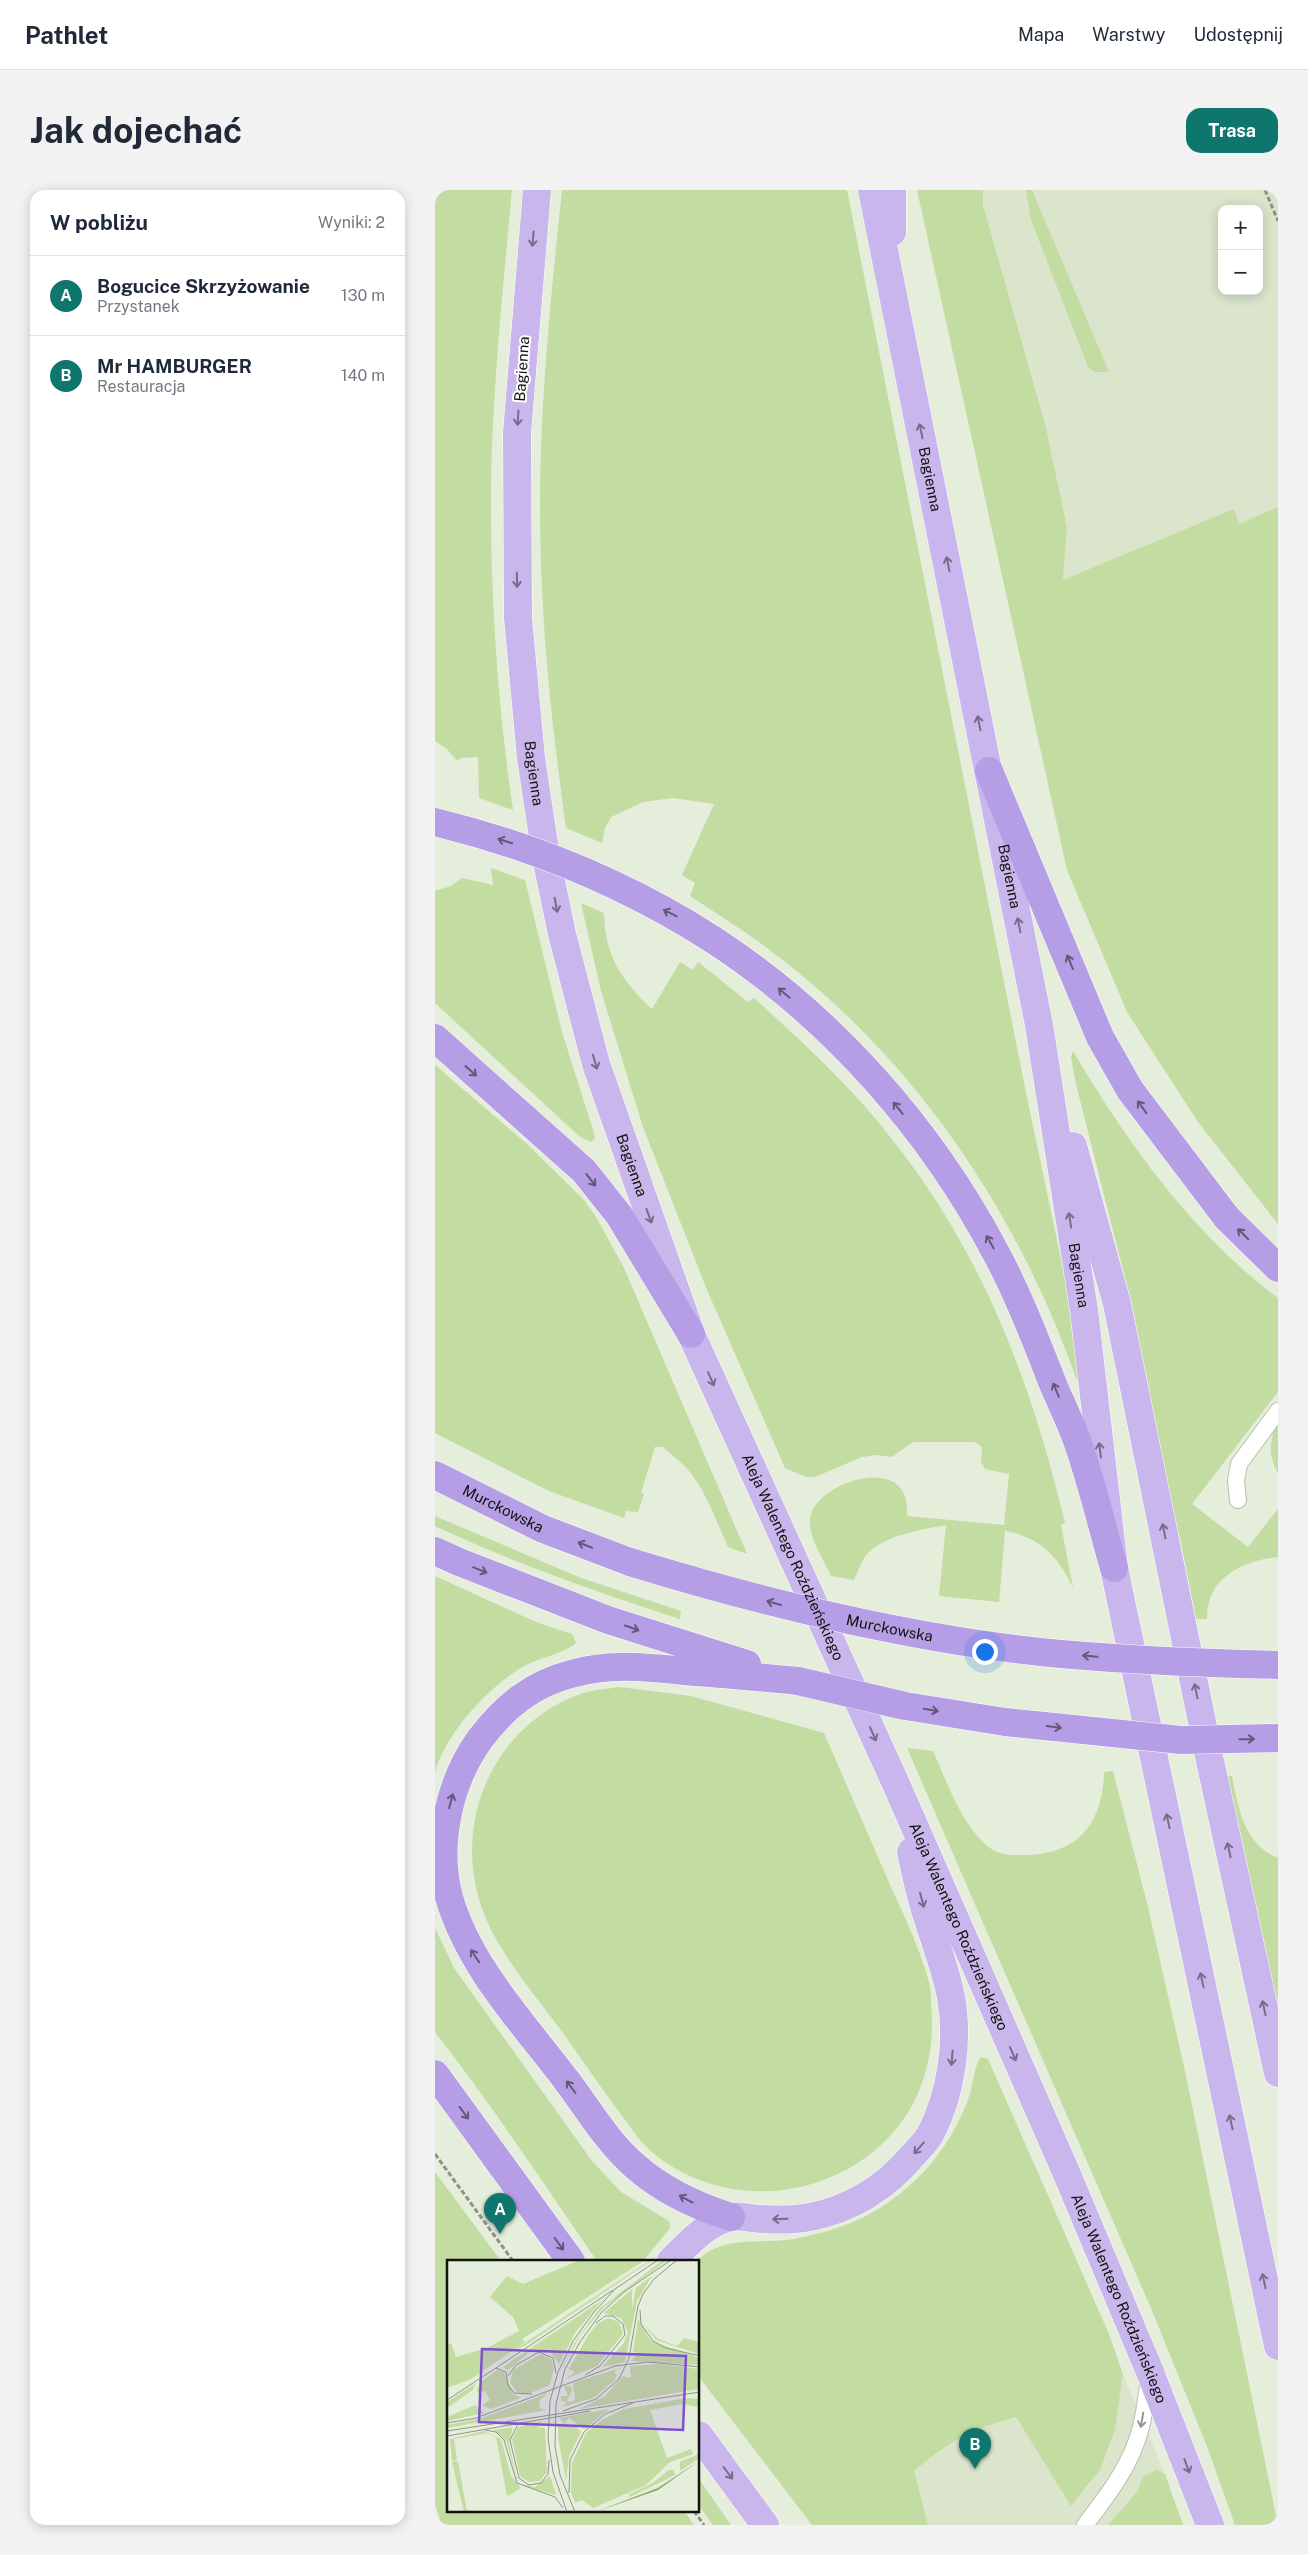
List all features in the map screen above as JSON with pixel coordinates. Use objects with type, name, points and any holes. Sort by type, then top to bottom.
[{"type":"highway","points":[[989,771],[1100,1036],[1130,1090],[1227,1218],[1278,1268]]},
{"type":"highway","points":[[435,822],[528,849],[592,874],[677,916],[712,939],[781,990],[862,1066],[924,1140],[964,1197],[997,1255],[1021,1303],[1075,1435],[1114,1568]]},
{"type":"highway","points":[[435,1038],[584,1171],[619,1215],[691,1334]]},
{"type":"highway","name":"Murckowska","points":[[435,1475],[543,1528],[630,1562],[804,1612],[1038,1652],[1149,1662],[1278,1665]]},
{"type":"highway","points":[[435,1550],[696,1660],[905,1706],[1014,1723],[1181,1740],[1278,1738]]},
{"type":"highway","points":[[696,1660],[615,1665],[570,1674],[533,1688],[510,1704],[469,1754],[458,1778],[447,1816],[445,1866],[449,1896],[469,1947],[492,1981],[607,2134],[633,2165],[659,2185],[699,2207],[731,2217]]},
{"type":"highway","points":[[435,2074],[570,2260]]},
{"type":"main road","name":"Bagienna","points":[[537,190],[521,375],[517,479],[518,618],[531,758],[546,857],[562,934],[595,1064],[691,1334]]},
{"type":"main road","name":"Bagienna","points":[[872,190],[1039,1025],[1084,1310],[1114,1568]]},
{"type":"main road","points":[[891,288],[892,190]]},
{"type":"main road","points":[[1039,1025],[1117,1304],[1210,1761],[1278,2073]]},
{"type":"main road","name":"Aleja Walentego Roździeńskiego","points":[[691,1334],[896,1784],[1066,2172],[1150,2372],[1210,2525]]},
{"type":"main road","points":[[1114,1568],[1278,2346]]},
{"type":"main road","points":[[672,2260],[691,2241],[710,2227],[731,2217],[764,2220],[802,2218],[831,2213],[862,2198],[897,2174],[930,2135],[943,2106],[950,2073],[953,2043],[952,1999],[945,1969],[923,1903],[896,1784]]},
{"type":"main road","points":[[700,2436],[766,2520]]},
{"type":"lane","points":[[1238,1500],[1236,1481],[1239,1464],[1278,1411]]},
{"type":"lane","points":[[1085,2525],[1118,2481],[1141,2429],[1150,2372]]},
{"type":"path","points":[[1265,190],[1278,221]]},
{"type":"path","points":[[435,2154],[512,2260]]},
{"type":"path","points":[[695,2512],[704,2525]]},
{"type":"shaded area","points":[[983,190],[1278,190],[1278,555],[1063,580],[1067,528],[983,205]]},
{"type":"shaded area","points":[[1123,2374],[1165,2474],[1157,2470],[1143,2476],[1137,2492],[1108,2525],[928,2525],[913,2471],[945,2445],[979,2427],[1016,2417],[1071,2506],[1090,2484],[1107,2453],[1115,2430]]},
{"type":"green space","points":[[435,190],[512,190],[496,372],[492,445],[491,522],[493,605],[499,687],[513,810],[479,798],[478,757],[461,758],[457,761],[447,749],[435,741]]},
{"type":"green space","points":[[562,190],[847,190],[1026,1093],[1070,1302],[1081,1384],[1076,1378],[1053,1318],[1025,1259],[994,1203],[960,1149],[921,1097],[879,1048],[833,1003],[773,952],[690,896],[695,883],[682,875],[714,804],[673,798],[643,802],[611,817],[605,828],[602,843],[566,828],[547,668],[542,588],[540,507],[544,388]]},
{"type":"green space","points":[[917,190],[983,190],[983,205],[1046,428],[1067,528],[1063,580],[1234,509],[1239,524],[1278,507],[1278,1224],[1198,1122],[1127,1012],[1067,870]]},
{"type":"green space","points":[[1026,190],[1032,190],[1109,372],[1095,372],[1088,367],[1031,220]]},
{"type":"green space","points":[[491,868],[525,880],[562,1032],[594,1133],[595,1138],[591,1142],[579,1136],[435,1003],[435,891],[451,886],[462,878],[493,885]]},
{"type":"green space","points":[[581,903],[604,913],[607,941],[617,966],[632,988],[652,1009],[680,962],[693,970],[698,962],[748,1002],[754,998],[826,1065],[876,1119],[923,1182],[952,1227],[978,1273],[1019,1369],[1052,1470],[1065,1523],[1061,1525],[1073,1588],[1055,1558],[1047,1550],[1028,1538],[1005,1531],[999,1602],[939,1596],[946,1525],[896,1537],[877,1546],[864,1558],[854,1580],[831,1576],[811,1533],[810,1519],[814,1508],[823,1497],[836,1488],[852,1481],[883,1478],[895,1483],[904,1494],[907,1516],[1004,1525],[1009,1474],[985,1469],[981,1462],[982,1447],[975,1442],[913,1442],[892,1457],[877,1455],[862,1457],[815,1477],[806,1477],[785,1468],[707,1290],[643,1127],[601,991]]},
{"type":"green space","points":[[1073,1051],[1115,1119],[1163,1185],[1218,1245],[1247,1273],[1278,1298],[1278,1392],[1192,1504],[1248,1547],[1278,1509],[1278,1557],[1252,1562],[1229,1574],[1213,1592],[1208,1605],[1207,1619],[1196,1619],[1179,1533],[1174,1533],[1132,1306],[1076,1084],[1071,1058]]},
{"type":"green space","points":[[435,1065],[527,1144],[584,1200],[596,1217],[624,1268],[747,1554],[728,1547],[701,1489],[689,1471],[663,1447],[655,1447],[641,1493],[644,1494],[638,1512],[626,1511],[624,1518],[549,1491],[435,1433]]},
{"type":"green space","points":[[1278,1422],[1278,1473],[1271,1454],[1271,1441]]},
{"type":"green space","points":[[435,1516],[581,1578],[681,1611],[680,1619],[525,1565],[465,1540],[435,1526]]},
{"type":"green space","points":[[435,1576],[536,1622],[572,1634],[576,1643],[565,1650],[526,1665],[512,1673],[499,1684],[471,1711],[459,1726],[449,1741],[435,1772]]},
{"type":"green space","points":[[619,1687],[691,1696],[824,1733],[914,1938],[924,1965],[931,1995],[932,2027],[930,2049],[926,2071],[919,2091],[897,2128],[882,2144],[865,2158],[841,2172],[815,2183],[788,2189],[761,2191],[734,2189],[707,2183],[682,2172],[658,2157],[628,2125],[509,1960],[499,1945],[484,1914],[475,1881],[472,1847],[476,1814],[486,1783],[502,1755],[523,1730],[549,1709],[580,1694]]},
{"type":"green space","points":[[907,1748],[933,1751],[956,1803],[971,1828],[994,1851],[1008,1854],[1027,1855],[1045,1853],[1061,1849],[1074,1841],[1085,1832],[1093,1820],[1103,1790],[1104,1772],[1113,1771],[1148,1907],[1186,2076],[1278,2525],[1235,2525],[1208,2449],[1153,2313]]},
{"type":"green space","points":[[1223,1776],[1232,1776],[1240,1812],[1250,1834],[1257,1844],[1278,1858],[1278,2013]]},
{"type":"green space","points":[[435,1928],[454,1968],[592,2161],[621,2192],[669,2221],[670,2228],[644,2260],[596,2260],[497,2116],[435,2032]]},
{"type":"green space","points":[[981,2057],[988,2059],[1109,2334],[1123,2374],[1115,2430],[1100,2470],[1071,2506],[1016,2417],[961,2437],[939,2451],[914,2471],[928,2525],[812,2525],[700,2378],[700,2260],[698,2260],[707,2253],[730,2244],[794,2239],[840,2227],[862,2218],[898,2196],[935,2159],[954,2129],[969,2097]]},
{"type":"green space","points":[[435,2172],[500,2260],[447,2260],[447,2512],[685,2512],[694,2525],[442,2525],[435,2504]]},
{"type":"green space","points":[[1157,2470],[1165,2474],[1183,2525],[1108,2525],[1137,2492],[1143,2476]]},
{"type":"green space","points":[[700,2480],[731,2525],[713,2525],[700,2507]]},
{"type":"place","name":"Bogucice Skrzyżowanie","points":[[500,2234]]},
{"type":"place","name":"Mr HAMBURGER","points":[[975,2469]]}]
